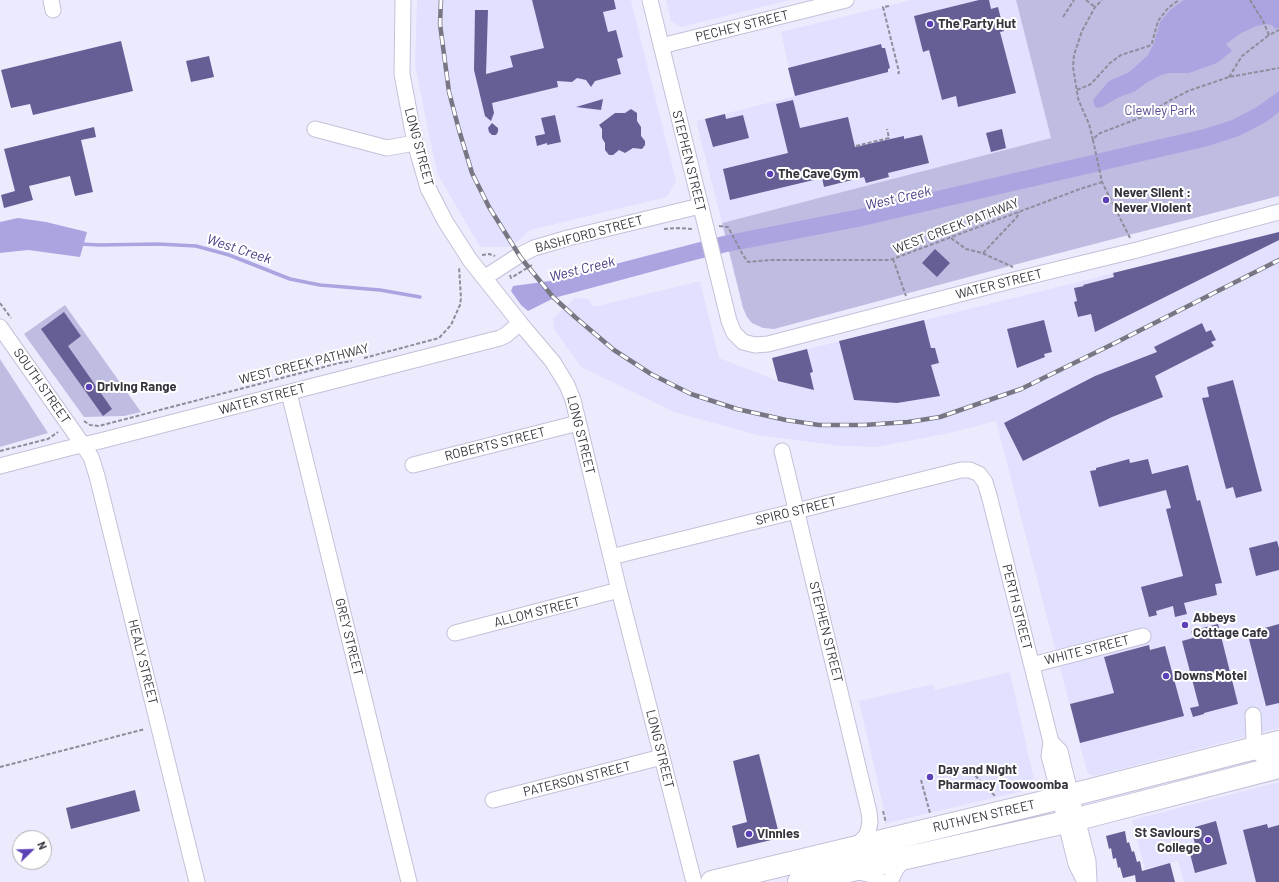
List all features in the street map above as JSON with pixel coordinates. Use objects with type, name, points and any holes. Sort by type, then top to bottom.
[{"type":"highway","name":"RUTHVEN STREET","points":[[712,882],[1272,748]]},
{"type":"highway","name":"RUTHVEN STREET","points":[[799,882],[1071,820],[1279,767]]},
{"type":"street","name":"LONG STREET","points":[[403,0],[402,74],[415,142],[428,188],[445,221],[484,278],[554,362],[567,385],[573,400],[619,590],[694,882]]},
{"type":"street","name":"STEPHEN STREET","points":[[650,0],[729,321]]},
{"type":"street","name":"PECHEY STREET","points":[[661,46],[846,0]]},
{"type":"street","points":[[315,129],[387,148],[415,142]]},
{"type":"street","name":"BASHFORD STREET","points":[[484,278],[518,256],[534,248],[568,238],[700,206]]},
{"type":"street","name":"WATER STREET","points":[[729,321],[734,333],[743,342],[755,345],[768,344],[1010,281],[1137,250],[1279,212]]},
{"type":"street","name":"WATER STREET","points":[[0,466],[500,338],[520,323]]},
{"type":"street","name":"SOUTH STREET","points":[[0,327],[83,445]]},
{"type":"street","name":"GREY STREET","points":[[289,393],[410,882]]},
{"type":"street","name":"ROBERTS STREET","points":[[413,465],[578,423]]},
{"type":"street","name":"HEALY STREET","points":[[83,445],[91,457],[97,476],[197,882]]},
{"type":"street","name":"STEPHEN STREET","points":[[782,451],[869,812],[870,822],[868,832],[861,842],[855,847]]},
{"type":"street","name":"SPIRO STREET","points":[[611,557],[961,470],[970,470],[979,474]]},
{"type":"street","name":"PERTH STREET","points":[[979,474],[985,482],[990,500],[1032,665],[1051,742],[1049,756],[1065,797],[1071,820],[1088,861],[1089,882]]},
{"type":"street","name":"ALLOM STREET","points":[[455,633],[619,590]]},
{"type":"street","name":"WHITE STREET","points":[[1032,665],[1143,636]]},
{"type":"street","name":"PATERSON STREET","points":[[493,800],[662,757]]},
{"type":"street","name":"STEPHEN STREET","points":[[869,812],[879,829],[884,833],[896,837]]},
{"type":"street","name":"PERTH STREET","points":[[1071,820],[1076,864],[1085,882]]},
{"type":"street","points":[[890,882],[892,875],[900,864],[911,856]]},
{"type":"street","points":[[852,870],[872,875],[881,882]]},
{"type":"path","points":[[1063,17],[1074,0]]},
{"type":"path","points":[[1086,0],[1095,7]]},
{"type":"path","points":[[1102,0],[1095,7],[1082,31],[1074,55],[1073,67],[1081,106],[1089,124],[1093,140],[1100,176],[1130,238]]},
{"type":"path","points":[[1077,90],[1091,84],[1110,63],[1121,55],[1149,46],[1152,43],[1158,21],[1168,8],[1179,0]]},
{"type":"path","points":[[1250,0],[1268,34]]},
{"type":"path","points":[[890,6],[883,7],[899,72],[898,74]]},
{"type":"path","points":[[1228,77],[1238,61],[1247,51],[1259,44],[1268,34],[1279,30]]},
{"type":"path","points":[[1093,140],[1098,134],[1142,117],[1178,96],[1228,77],[1279,68]]},
{"type":"path","points":[[856,146],[889,138],[887,128]]},
{"type":"path","name":"WEST CREEK PATHWAY","points":[[707,230],[728,227],[748,262],[771,260],[893,260],[1080,188],[1102,182]]},
{"type":"path","points":[[982,253],[1017,217],[1018,212]]},
{"type":"path","points":[[662,230],[678,228],[707,230]]},
{"type":"path","points":[[951,238],[966,249],[982,253],[1015,268]]},
{"type":"path","points":[[478,255],[494,255],[498,258]]},
{"type":"path","points":[[893,260],[906,296]]},
{"type":"path","points":[[511,278],[533,264]]},
{"type":"path","name":"WEST CREEK PATHWAY","points":[[82,420],[90,425],[99,426],[439,338],[451,325],[460,305],[459,268]]},
{"type":"path","points":[[0,451],[48,439],[58,433]]},
{"type":"path","points":[[0,767],[145,729]]},
{"type":"path","points":[[967,767],[999,800]]},
{"type":"path","points":[[922,780],[931,818]]},
{"type":"shaded area","points":[[417,0],[631,0],[676,181],[667,197],[530,230],[517,242],[508,247],[480,247],[437,173],[415,65]]},
{"type":"shaded area","points":[[666,0],[790,0],[681,27],[671,21]]},
{"type":"shaded area","points":[[911,0],[1016,0],[1051,138],[722,223],[696,121],[795,96],[781,32]]},
{"type":"shaded area","points":[[1184,0],[1279,0],[1279,28],[1275,29],[1272,25],[1266,24],[1257,26],[1241,33],[1226,44],[1232,51],[1217,63],[1189,73],[1169,73],[1161,75],[1146,83],[1134,92],[1119,97],[1102,107],[1095,107],[1093,100],[1108,82],[1128,73],[1148,55],[1154,43],[1160,22],[1170,10]]},
{"type":"shaded area","points":[[1279,91],[1279,112],[1266,122],[1239,136],[1208,146],[858,227],[727,252],[554,298],[528,311],[521,305],[511,291],[513,286],[550,281],[723,236],[855,210],[1204,129],[1232,120],[1257,107]]},
{"type":"shaded area","points":[[18,218],[46,222],[87,232],[80,257],[28,250],[0,253],[0,222]]},
{"type":"shaded area","points":[[1279,232],[1279,728],[1094,776],[1087,772],[996,421],[950,433],[876,447],[840,446],[757,435],[674,412],[581,367],[554,329],[553,318],[575,298],[589,299],[593,307],[700,281],[719,358],[778,381],[772,358]]},
{"type":"shaded area","points":[[1010,672],[1036,788],[887,823],[859,701],[933,684],[935,690]]},
{"type":"shaded area","name":"St Saviours College","points":[[1279,782],[1279,882],[1184,882],[1178,861],[1145,869],[1132,820]]},
{"type":"green space","name":"Clewley Park","points":[[1016,0],[1279,0],[1279,196],[774,329],[763,328],[752,323],[747,317],[743,308],[722,223],[1051,138]]},
{"type":"green space","points":[[65,305],[141,412],[124,416],[84,417],[24,334]]},
{"type":"green space","points":[[0,359],[48,433],[0,447]]},
{"type":"building","points":[[532,0],[614,0],[616,9],[603,12],[608,32],[616,30],[623,57],[617,59],[621,74],[595,81],[591,87],[586,80],[577,78],[572,82],[557,81],[558,87],[492,103],[494,113],[491,121],[485,116],[474,70],[475,10],[488,10],[486,74],[513,67],[510,56],[544,48]]},
{"type":"building","points":[[979,0],[989,0],[991,9],[998,7],[1004,31],[1000,32],[1016,93],[958,107],[956,96],[942,100],[929,50],[923,52],[914,16]]},
{"type":"building","points":[[121,41],[133,91],[33,115],[30,104],[11,108],[1,70]]},
{"type":"building","points":[[881,44],[882,48],[885,48],[890,68],[888,69],[888,72],[795,96],[788,68]]},
{"type":"building","points":[[209,56],[214,77],[191,82],[186,61]]},
{"type":"building","points":[[603,99],[601,110],[576,107]]},
{"type":"building","points":[[793,100],[800,128],[848,117],[855,147],[904,136],[904,139],[922,135],[929,163],[888,173],[889,177],[866,183],[864,177],[824,187],[822,178],[730,200],[723,169],[788,153],[776,104]]},
{"type":"building","points":[[631,109],[637,113],[637,121],[641,127],[641,136],[645,141],[645,145],[642,149],[633,148],[625,153],[619,150],[613,155],[609,155],[605,150],[605,143],[602,138],[602,129],[599,125],[615,113],[625,113]]},
{"type":"building","points":[[725,114],[726,119],[743,115],[749,138],[713,147],[705,119]]},
{"type":"building","points":[[555,115],[561,142],[547,145],[547,143],[537,146],[535,136],[545,134],[541,118]]},
{"type":"building","points":[[492,123],[498,128],[496,135],[492,135],[489,132],[488,128]]},
{"type":"building","points":[[94,127],[96,137],[81,140],[93,192],[75,196],[70,176],[29,186],[33,200],[4,208],[1,195],[15,191],[4,149]]},
{"type":"building","points":[[1002,129],[1006,148],[991,152],[986,133]]},
{"type":"building","points":[[1279,232],[1279,240],[1095,332],[1091,314],[1078,317],[1074,302],[1077,301],[1074,288],[1114,277],[1113,273]]},
{"type":"building","points":[[935,249],[950,263],[937,277],[922,263]]},
{"type":"building","points":[[64,312],[81,336],[68,346],[112,409],[103,416],[41,329]]},
{"type":"building","points":[[924,320],[931,348],[935,348],[939,363],[931,365],[940,396],[897,403],[854,400],[839,341]]},
{"type":"building","points":[[1044,320],[1052,352],[1044,354],[1045,357],[1017,368],[1007,329]]},
{"type":"building","points":[[1202,323],[1206,332],[1211,330],[1216,340],[1211,342],[1214,346],[1155,376],[1163,397],[1112,417],[1023,461],[1004,423],[1095,376],[1157,352],[1154,347]]},
{"type":"building","points":[[807,349],[813,372],[810,373],[814,390],[778,381],[772,358]]},
{"type":"building","points":[[1233,380],[1262,491],[1236,498],[1233,487],[1226,489],[1202,398],[1209,397],[1207,387]]},
{"type":"building","points":[[1129,459],[1130,463],[1148,459],[1152,474],[1188,465],[1197,501],[1200,500],[1222,583],[1215,584],[1217,595],[1184,603],[1187,614],[1175,617],[1173,606],[1156,611],[1157,615],[1149,617],[1141,587],[1183,576],[1166,509],[1171,508],[1166,490],[1099,507],[1090,471]]},
{"type":"building","points":[[1277,541],[1279,548],[1279,570],[1256,576],[1249,548]]},
{"type":"building","points":[[1218,624],[1238,704],[1193,717],[1190,708],[1199,706],[1182,641],[1193,638],[1191,631]]},
{"type":"building","points":[[1279,624],[1279,703],[1266,706],[1249,639],[1256,637],[1254,631]]},
{"type":"building","points":[[1149,645],[1150,650],[1165,646],[1184,716],[1080,743],[1070,704],[1114,693],[1104,657]]},
{"type":"building","points":[[759,754],[780,838],[737,848],[732,826],[747,822],[733,761]]},
{"type":"building","points":[[135,790],[140,811],[71,829],[66,808]]},
{"type":"building","points":[[1216,821],[1227,864],[1195,873],[1188,846],[1195,844],[1192,832],[1196,831],[1195,827]]},
{"type":"building","points":[[1267,824],[1268,828],[1279,825],[1279,882],[1256,882],[1243,830]]},
{"type":"building","points":[[1125,831],[1127,843],[1129,842],[1132,852],[1134,851],[1137,862],[1140,861],[1142,871],[1170,863],[1175,882],[1136,882],[1135,875],[1123,878],[1120,867],[1118,868],[1116,858],[1113,859],[1111,848],[1109,849],[1106,836]]},
{"type":"waterway","name":"West Creek","points":[[80,244],[158,244],[196,246],[229,255],[290,279],[320,285],[380,290],[420,297]]},
{"type":"railway","points":[[441,0],[440,24],[449,92],[472,173],[489,207],[521,258],[553,297],[614,350],[651,374],[691,394],[737,409],[786,420],[819,425],[864,425],[908,422],[940,417],[1021,389],[1279,260]]},
{"type":"place","name":"The Party Hut","points":[[930,24]]},
{"type":"place","name":"The Cave Gym","points":[[770,174]]},
{"type":"place","name":"Never Silent : Never Violent","points":[[1106,200]]},
{"type":"place","name":"Driving Range","points":[[89,387]]},
{"type":"place","name":"Abbeys Cottage Cafe","points":[[1185,625]]},
{"type":"place","name":"Downs Motel","points":[[1166,676]]},
{"type":"place","name":"Day and Night Pharmacy Toowoomba","points":[[930,777]]},
{"type":"place","name":"Vinnies","points":[[749,834]]},
{"type":"place","name":"St Saviours College","points":[[1208,840]]}]
